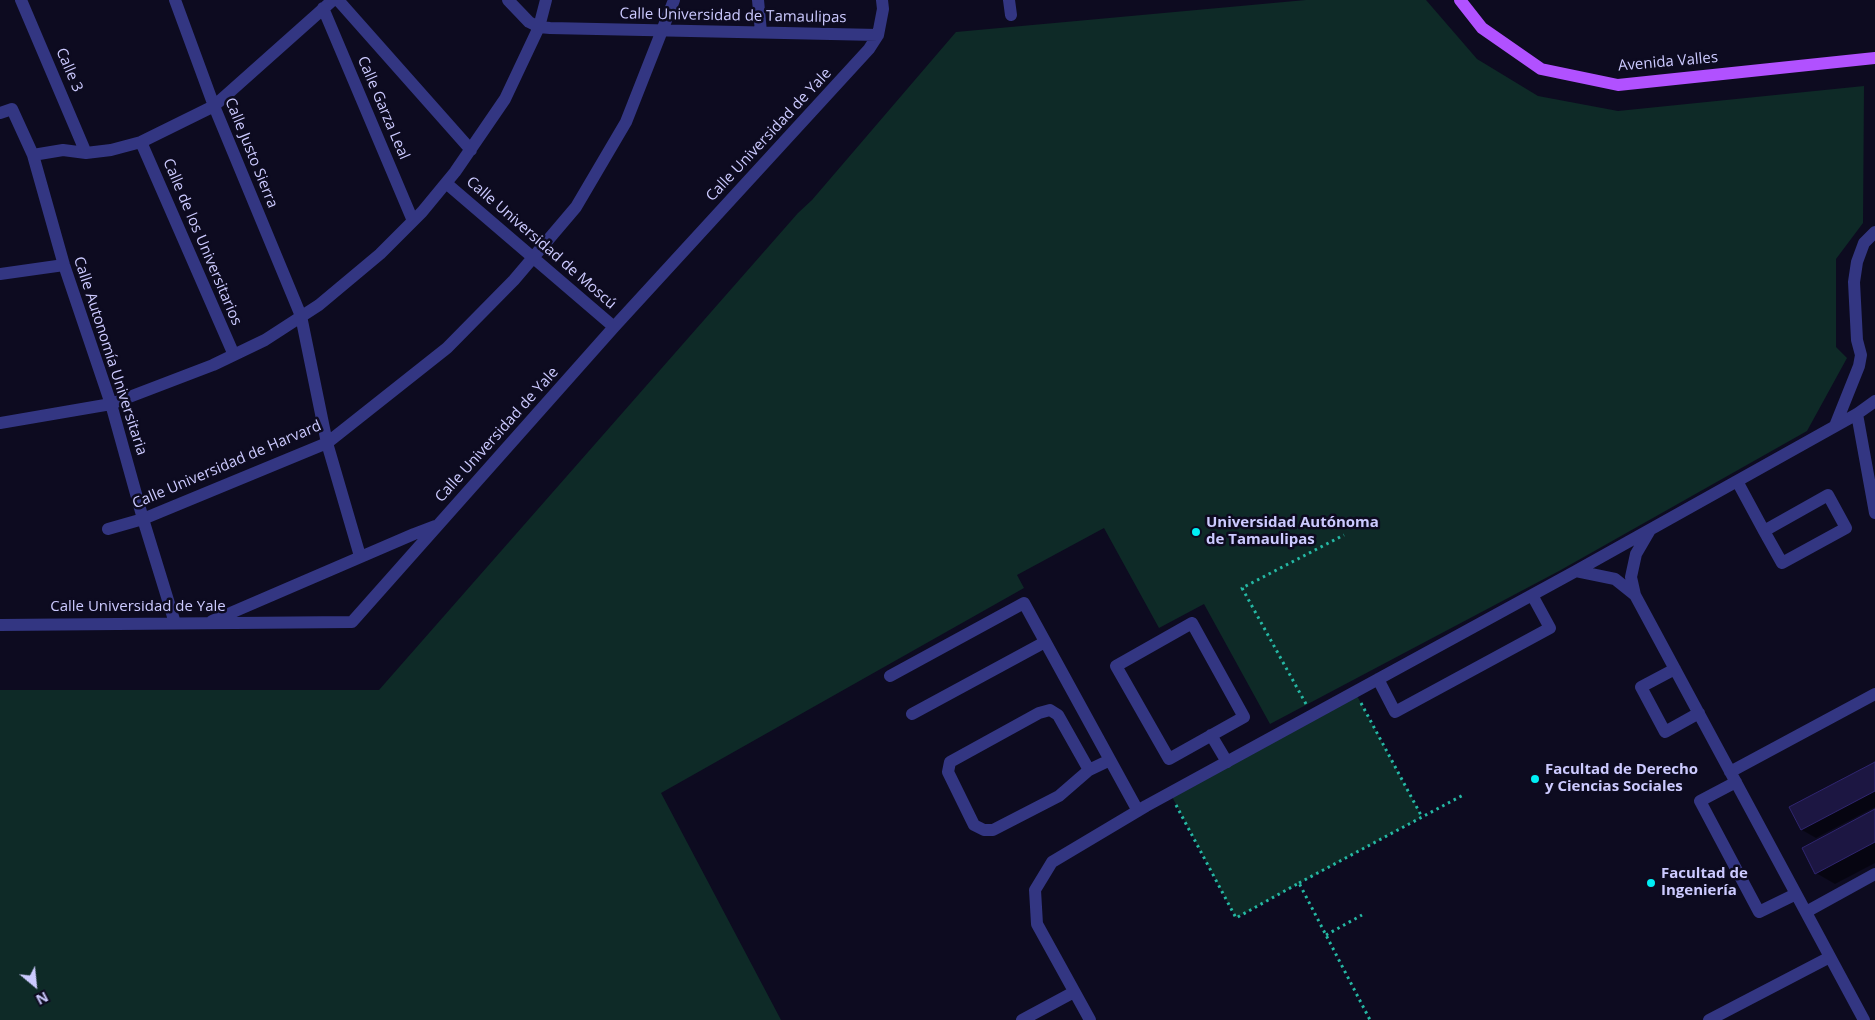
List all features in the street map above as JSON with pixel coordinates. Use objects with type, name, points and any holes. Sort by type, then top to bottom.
[{"type":"main road","name":"Avenida Valles","points":[[1460,0],[1482,28],[1541,69],[1618,85],[1875,58]]},
{"type":"street","name":"Calle 3","points":[[21,0],[86,153]]},
{"type":"street","name":"Calle Justo Sierra","points":[[175,0],[214,106],[302,316],[327,444],[360,556]]},
{"type":"street","points":[[338,0],[470,150]]},
{"type":"street","points":[[508,0],[529,22],[539,27]]},
{"type":"street","points":[[0,423],[111,404],[213,365],[265,340],[302,316],[380,254],[414,220],[446,183],[505,99],[539,27],[546,0]]},
{"type":"street","name":"Calle Universidad de Harvard","points":[[108,529],[143,520],[327,444],[447,348],[514,280],[576,208],[626,122],[674,0]]},
{"type":"street","points":[[758,0],[761,32]]},
{"type":"street","name":"Calle Universidad de Yale","points":[[0,625],[352,622],[614,327],[869,50],[878,35],[883,9],[882,0]]},
{"type":"street","points":[[1009,0],[1011,15]]},
{"type":"street","points":[[33,155],[63,150],[86,153],[111,150],[141,142],[214,106],[328,4]]},
{"type":"street","name":"Calle Garza Leal","points":[[328,4],[414,220]]},
{"type":"street","name":"Calle Universidad de Tamaulipas","points":[[539,27],[878,35]]},
{"type":"street","name":"Calle Autonomía Universitaria","points":[[0,113],[12,109],[33,155],[64,265],[111,404],[143,520],[175,623]]},
{"type":"street","name":"Calle de los Universitarios","points":[[141,142],[234,355]]},
{"type":"street","name":"Calle Universidad de Moscú","points":[[446,183],[614,327]]},
{"type":"street","points":[[1835,426],[1851,390],[1861,355],[1858,340],[1854,282],[1857,262],[1864,243],[1875,232]]},
{"type":"street","points":[[0,274],[64,265]]},
{"type":"street","points":[[1851,390],[1856,397],[1864,402],[1874,402]]},
{"type":"street","points":[[1088,1019],[1036,924],[1035,890],[1052,862],[1170,793],[1650,530],[1857,414],[1874,402]]},
{"type":"street","points":[[1857,414],[1875,513]]},
{"type":"street","points":[[1738,481],[1764,531],[1782,563],[1846,528],[1828,495],[1764,531]]},
{"type":"street","points":[[206,623],[360,556],[438,526]]},
{"type":"street","points":[[1650,530],[1636,554],[1632,577],[1635,595],[1864,1020]]},
{"type":"street","points":[[1576,571],[1615,579],[1635,595]]},
{"type":"street","points":[[1378,679],[1395,712],[1550,628],[1532,595]]},
{"type":"street","points":[[890,676],[1024,604],[1138,811]]},
{"type":"street","points":[[1192,623],[1244,717],[1211,735],[1169,759],[1116,666],[1192,623]]},
{"type":"street","points":[[912,714],[1045,642]]},
{"type":"street","points":[[1675,669],[1641,687],[1665,732],[1699,713]]},
{"type":"street","points":[[1796,894],[1759,912],[1700,801],[1733,777],[1875,694]]},
{"type":"street","points":[[1089,770],[1058,715],[1050,710],[1039,713],[950,762],[948,772],[974,824],[984,830],[993,830],[1059,796],[1089,770],[1110,760]]},
{"type":"street","points":[[1211,735],[1227,762]]},
{"type":"street","points":[[1806,912],[1875,874]]},
{"type":"street","points":[[1709,1020],[1830,957]]},
{"type":"street","points":[[1022,1020],[1074,992]]},
{"type":"path","points":[[1313,715],[1242,588],[1344,535]]},
{"type":"path","points":[[1355,692],[1422,817]]},
{"type":"path","points":[[1170,793],[1236,918],[1465,794]]},
{"type":"path","points":[[1299,883],[1370,1020]]},
{"type":"path","points":[[1326,935],[1362,915]]},
{"type":"green space","name":"Universidad Autónoma de Tamaulipas","points":[[1306,0],[1426,0],[1477,59],[1538,96],[1618,111],[1864,86],[1863,223],[1836,259],[1836,347],[1847,358],[1807,431],[1559,571],[1270,724],[1204,604],[1159,628],[1104,528],[1017,575],[1024,588],[661,793],[781,1020],[0,1020],[0,690],[379,690],[798,213],[812,200],[956,32]]},
{"type":"green space","points":[[1355,692],[1422,817],[1236,918],[1170,793]]},
{"type":"building","points":[[1875,762],[1875,791],[1801,830],[1789,807]]},
{"type":"building","points":[[1875,809],[1875,842],[1815,874],[1802,848]]},
{"type":"place","name":"Universidad Autónoma de Tamaulipas","points":[[1196,532]]},
{"type":"place","name":"Facultad de Derecho y Ciencias Sociales","points":[[1535,779]]},
{"type":"place","name":"Facultad de Ingeniería","points":[[1651,883]]}]
